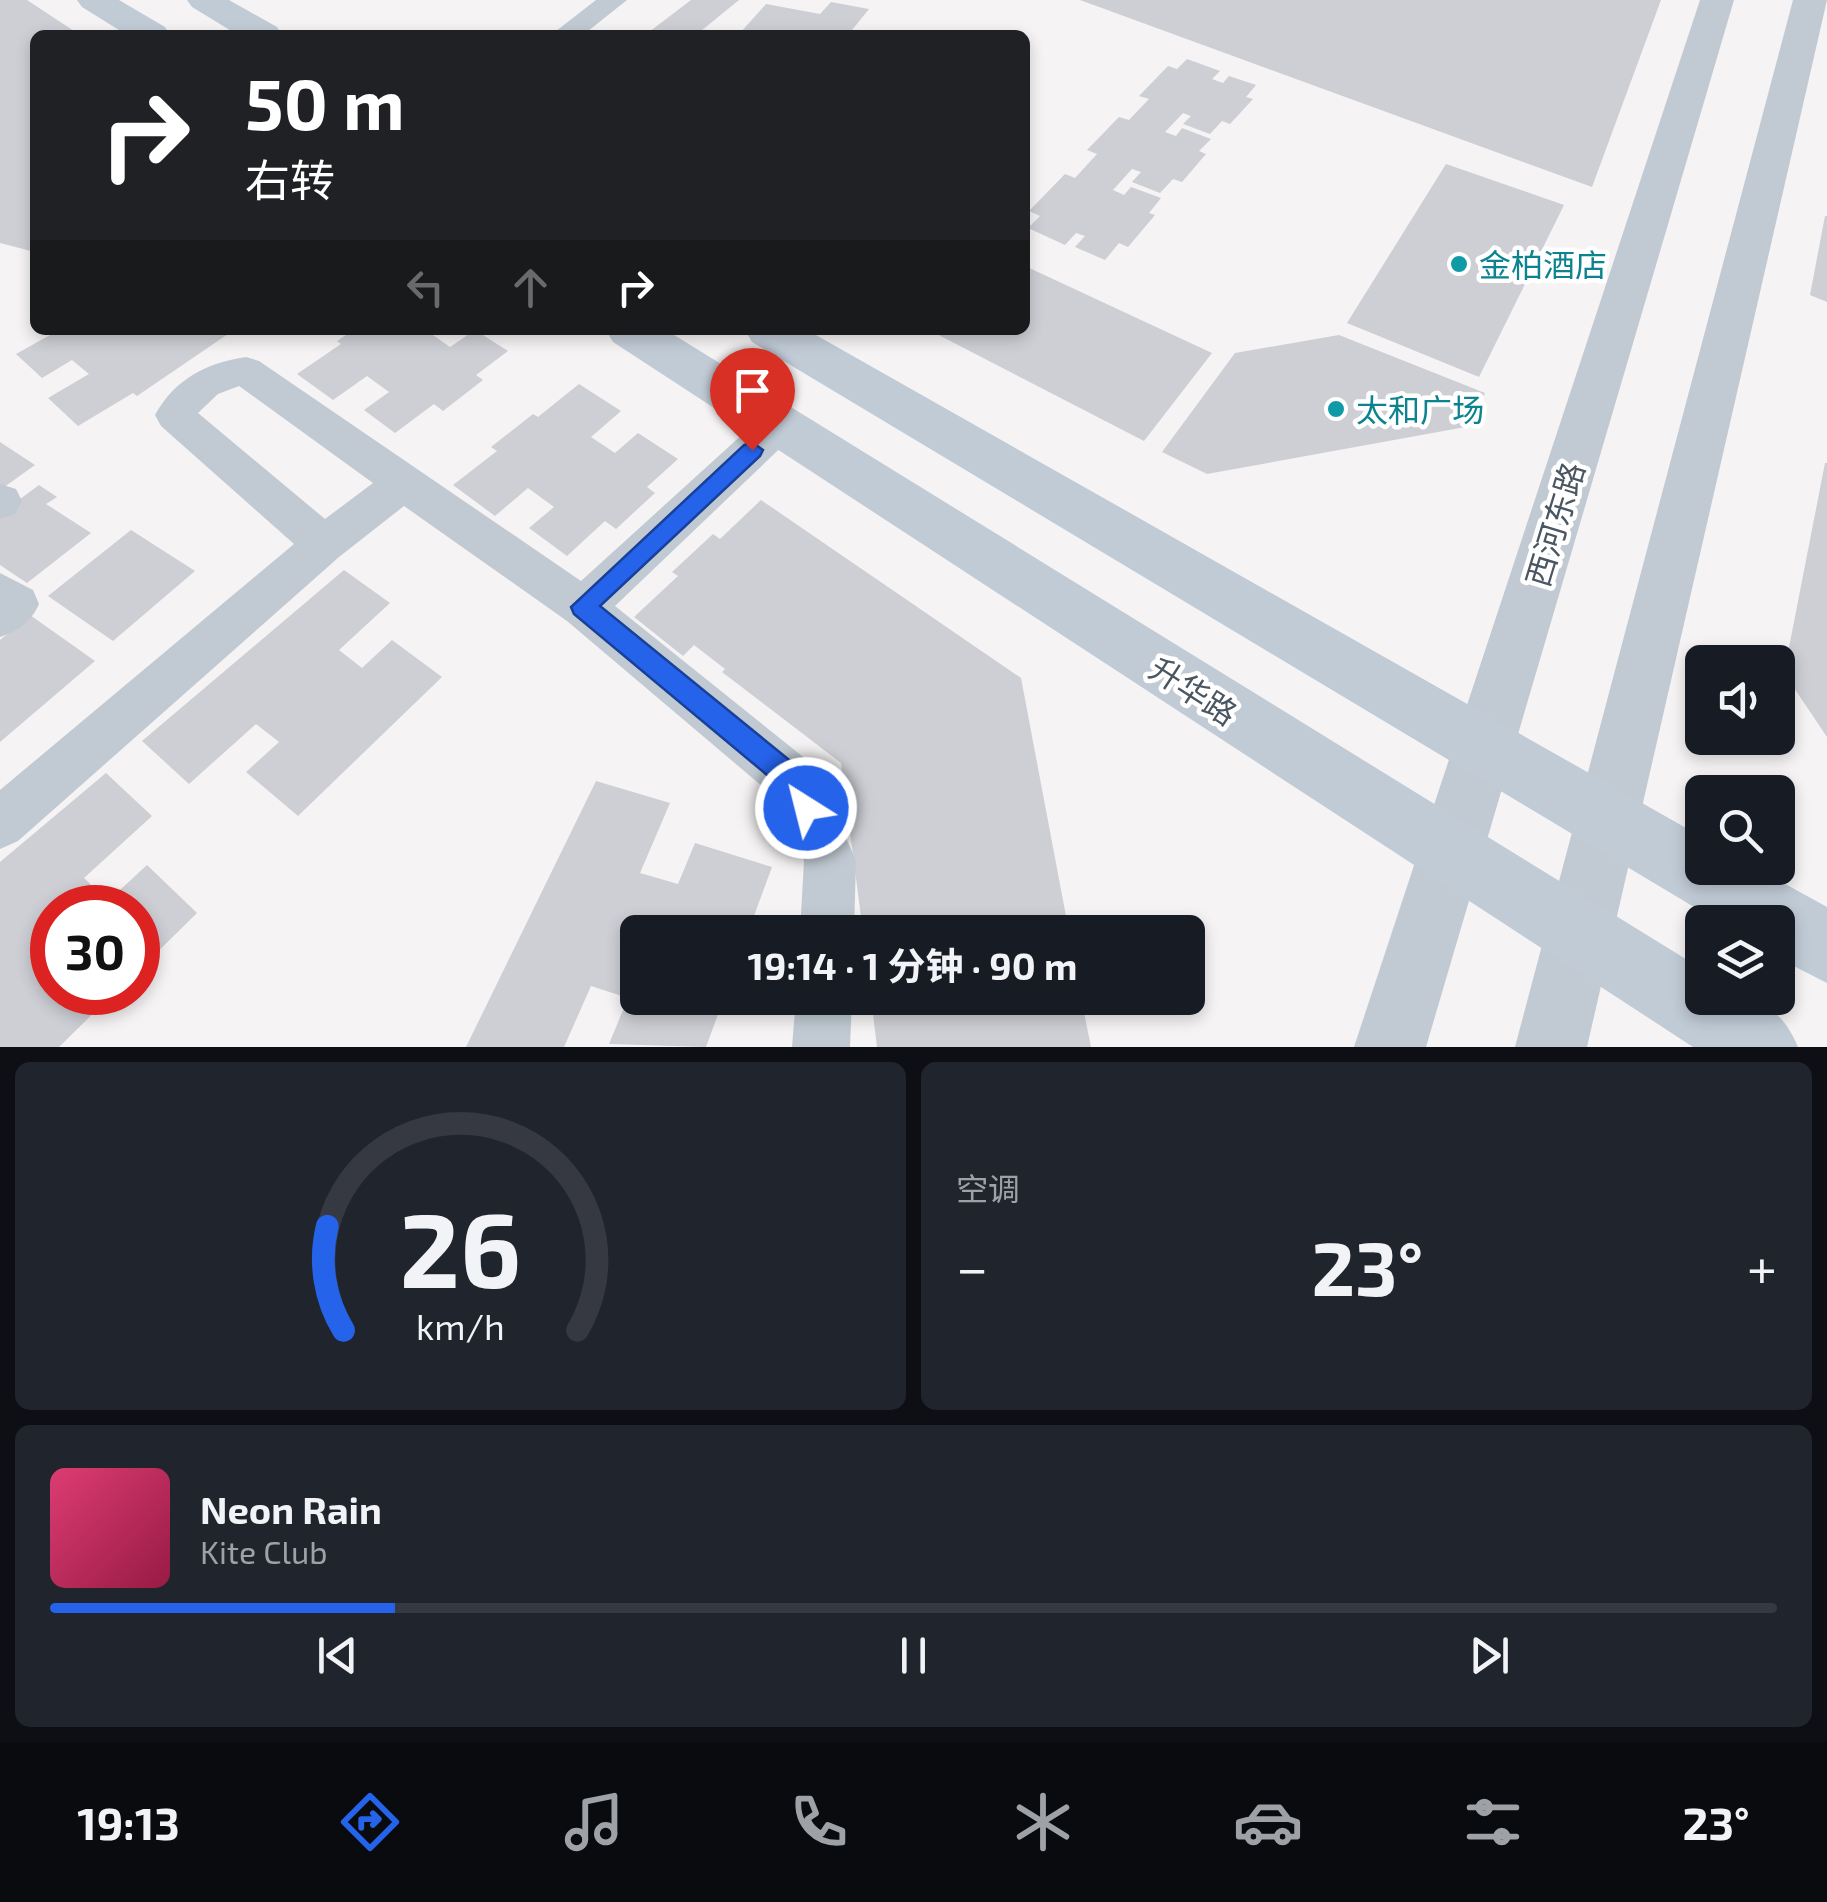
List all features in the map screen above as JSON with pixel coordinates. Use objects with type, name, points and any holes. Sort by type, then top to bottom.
[{"type":"main road","points":[[94,0],[144,30]]},
{"type":"main road","points":[[204,0],[255,30]]},
{"type":"main road","name":"升华路","points":[[638,335],[1451,855],[1760,1047]]},
{"type":"main road","points":[[778,335],[1827,948]]},
{"type":"street","points":[[572,30],[614,0]]},
{"type":"street","name":"西河东路","points":[[1390,1047],[1718,0]]},
{"type":"street","points":[[1551,1047],[1810,0]]},
{"type":"street","points":[[324,544],[175,415],[204,382],[228,372],[246,371],[583,607],[794,781],[830,860],[828,915]]},
{"type":"street","points":[[583,607],[780,424]]},
{"type":"street","points":[[0,823],[324,544],[403,483]]},
{"type":"street","points":[[0,592],[17,604],[0,618]]},
{"type":"street","points":[[820,1047],[823,1015]]},
{"type":"building","points":[[0,0],[27,0],[72,30],[30,30],[30,251],[0,243]]},
{"type":"building","points":[[691,0],[739,0],[702,30],[652,30]]},
{"type":"building","points":[[1080,0],[1661,0],[1592,187]]},
{"type":"building","points":[[831,2],[869,9],[852,30],[743,30],[766,4],[820,14]]},
{"type":"building","points":[[1187,59],[1220,71],[1212,79],[1223,83],[1229,76],[1256,85],[1246,97],[1253,99],[1230,124],[1222,121],[1210,134],[1183,124],[1191,116],[1183,113],[1165,132],[1176,136],[1182,128],[1211,139],[1199,151],[1206,154],[1182,182],[1173,179],[1160,193],[1132,182],[1141,172],[1132,169],[1113,190],[1124,195],[1131,187],[1161,198],[1149,213],[1155,215],[1128,247],[1119,243],[1105,260],[1075,247],[1085,236],[1076,233],[1065,245],[1030,229],[1040,216],[1030,210],[1065,174],[1075,178],[1097,154],[1087,150],[1119,117],[1129,120],[1149,99],[1139,96],[1168,66],[1177,69]]},
{"type":"building","name":"金柏酒店","points":[[1446,164],[1564,205],[1479,377],[1347,323]]},
{"type":"building","points":[[1827,216],[1827,302],[1810,295]]},
{"type":"building","points":[[1030,268],[1212,353],[1144,441],[939,335],[1030,335]]},
{"type":"building","points":[[50,335],[227,335],[137,396],[133,393],[78,426],[48,398],[89,374],[72,360],[42,378],[16,354]]},
{"type":"building","points":[[346,335],[433,335],[450,347],[468,335],[483,335],[508,351],[476,375],[483,380],[443,411],[434,404],[395,433],[364,410],[389,392],[367,376],[333,400],[297,374],[341,344],[337,341]]},
{"type":"building","name":"太和广场","points":[[1339,335],[1485,393],[1471,426],[1207,474],[1162,452],[1235,353]]},
{"type":"building","points":[[579,384],[621,411],[591,437],[615,453],[638,433],[678,459],[647,487],[655,493],[616,529],[605,521],[567,556],[529,528],[554,507],[528,488],[495,516],[453,485],[497,451],[491,447]]},
{"type":"building","points":[[0,442],[35,465],[0,490]]},
{"type":"building","points":[[1827,463],[1827,737],[1795,689],[1795,645],[1789,645]]},
{"type":"building","points":[[39,485],[57,497],[46,504],[91,533],[27,583],[0,565],[0,514]]},
{"type":"building","points":[[761,500],[1021,678],[1066,915],[861,915],[841,763],[722,672],[725,669],[694,645],[683,656],[634,617],[678,576],[672,572],[713,534],[720,539]]},
{"type":"building","points":[[131,530],[195,571],[113,641],[48,596]]},
{"type":"building","points":[[344,570],[390,603],[339,650],[362,668],[392,640],[442,677],[298,816],[246,772],[279,742],[256,724],[189,784],[142,741]]},
{"type":"building","points":[[30,615],[95,661],[0,742],[0,640]]},
{"type":"building","points":[[106,773],[152,816],[84,878],[91,885],[30,885],[30,1015],[92,1015],[59,1047],[0,1047],[0,862]]},
{"type":"building","points":[[596,781],[670,803],[640,873],[678,884],[695,843],[772,867],[754,915],[620,915],[620,995],[591,986],[564,1047],[466,1047]]},
{"type":"building","points":[[147,865],[197,913],[160,949],[160,885],[125,885]]},
{"type":"building","points":[[621,1015],[718,1015],[706,1047],[609,1044]]},
{"type":"building","points":[[873,1015],[1084,1015],[1091,1047],[877,1047]]},
{"type":"place","name":"金柏酒店","points":[[1459,264]]},
{"type":"place","name":"太和广场","points":[[1336,409]]},
{"type":"route","points":[[752,450],[583,607],[794,781],[806,808]]}]
